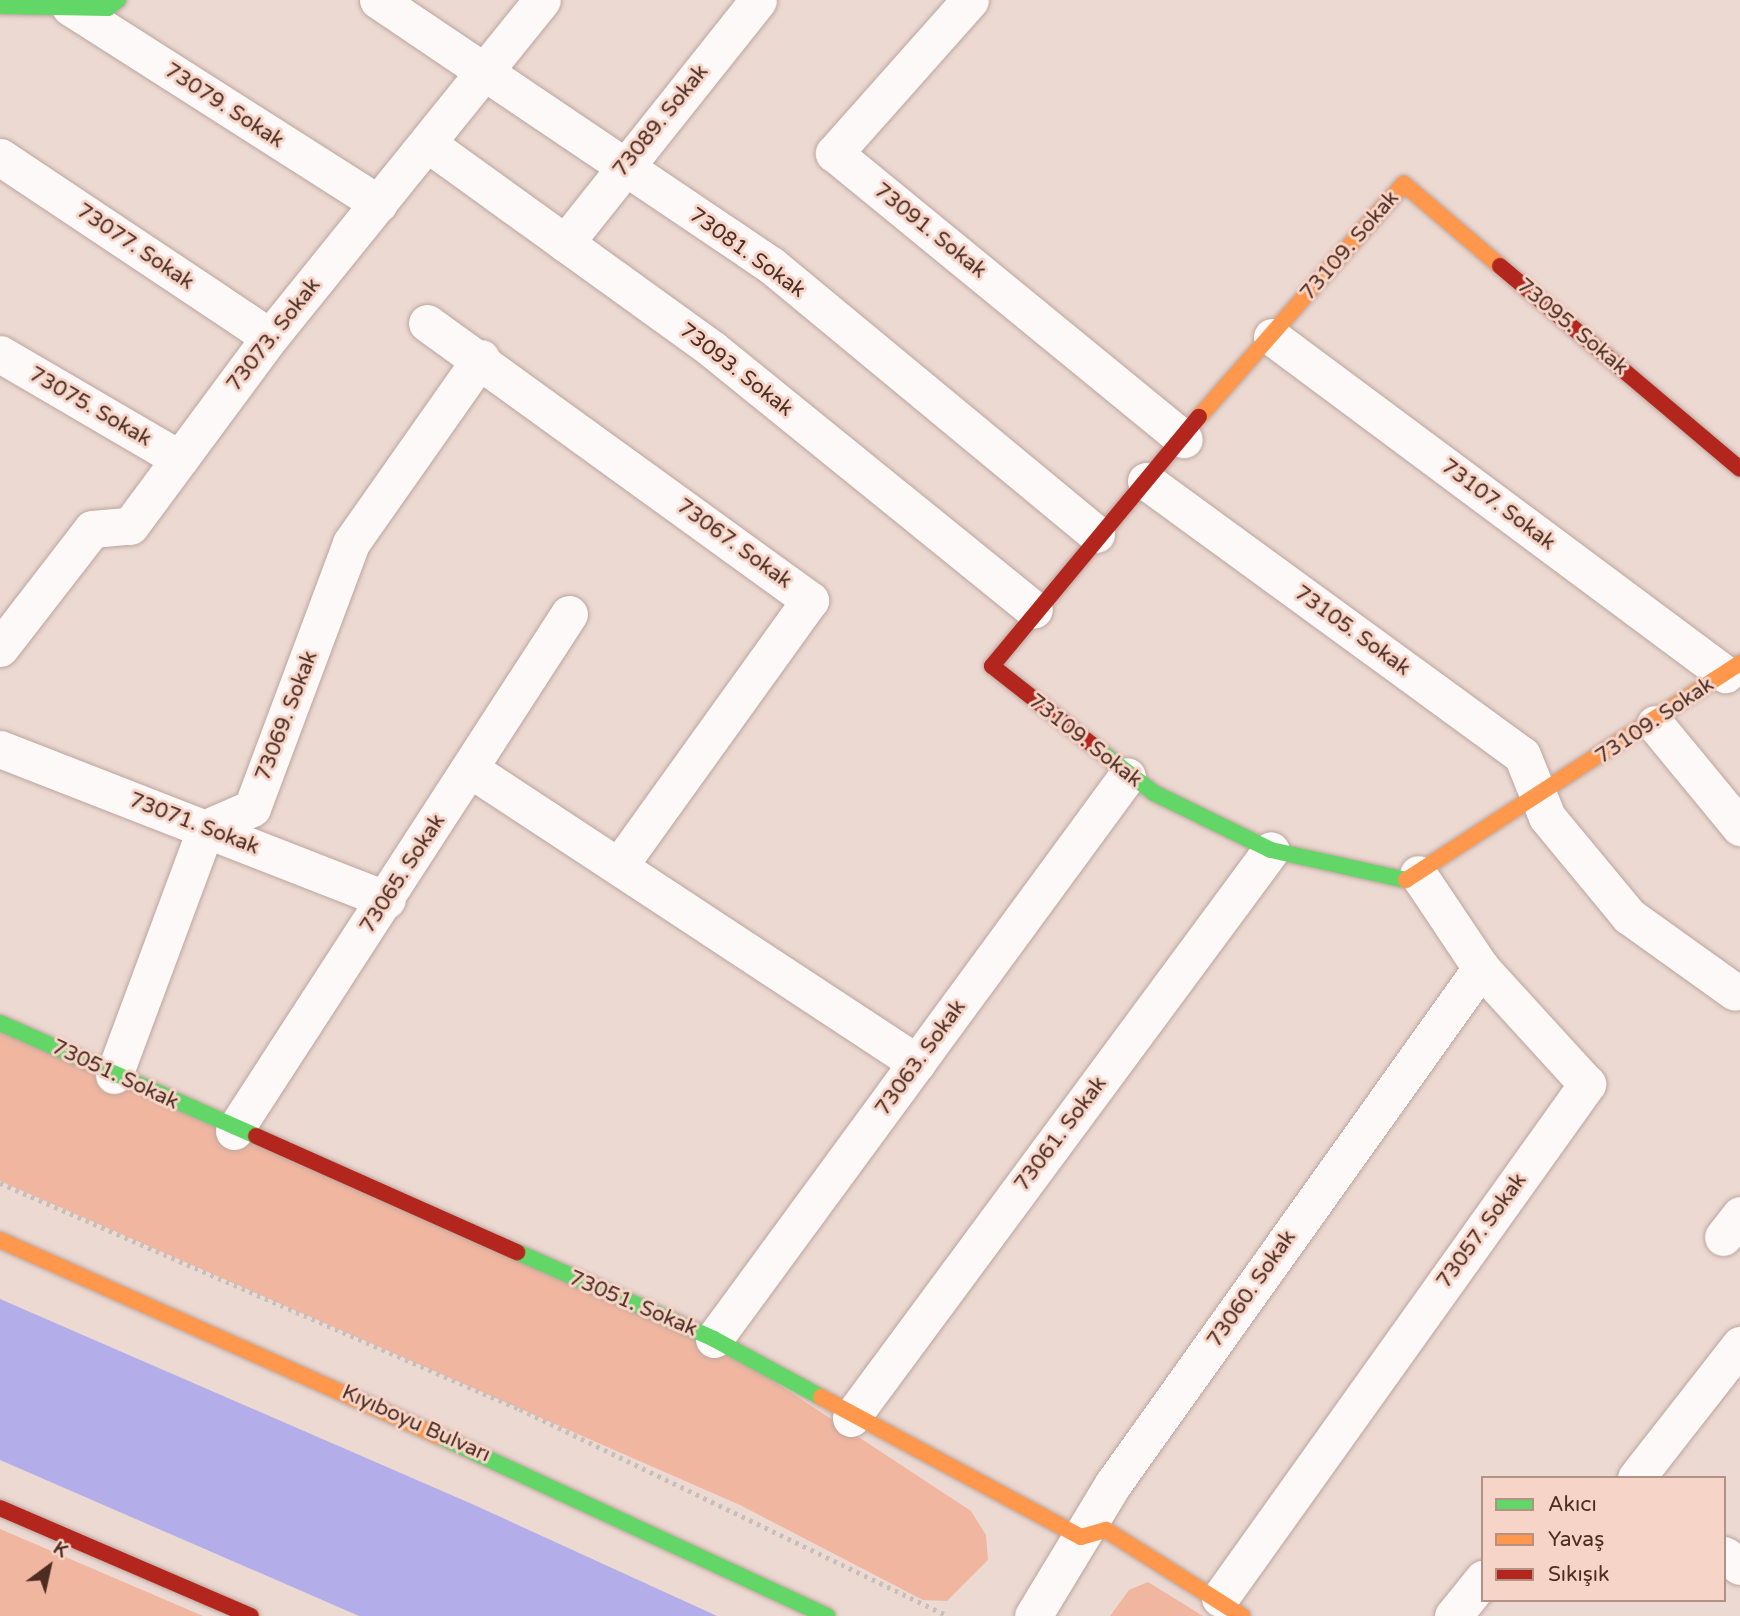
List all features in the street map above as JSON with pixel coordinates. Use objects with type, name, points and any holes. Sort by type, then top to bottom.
[{"type":"street","points":[[0,6],[108,8],[118,0]]},
{"type":"street","name":"73073. Sokak","points":[[0,648],[92,529],[130,526],[270,337],[542,0]]},
{"type":"street","name":"73089. Sokak","points":[[565,243],[758,0]]},
{"type":"street","name":"73091. Sokak","points":[[970,0],[834,153],[1184,439]]},
{"type":"street","name":"73081. Sokak","points":[[395,5],[485,73],[771,265],[1096,534]]},
{"type":"street","name":"73079. Sokak","points":[[70,7],[379,204]]},
{"type":"street","name":"73093. Sokak","points":[[428,144],[712,349],[1034,610]]},
{"type":"street","name":"73077. Sokak","points":[[0,157],[270,337]]},
{"type":"street","name":"73109. Sokak","points":[[1404,184],[1184,439],[1096,534],[992,666],[1128,776],[1272,850],[1404,882],[1655,724],[1732,668]]},
{"type":"street","name":"73095. Sokak","points":[[1404,184],[1740,470]]},
{"type":"street","name":"73067. Sokak","points":[[427,323],[481,358],[810,600],[620,864]]},
{"type":"street","name":"73107. Sokak","points":[[1272,337],[1732,668]]},
{"type":"street","name":"73075. Sokak","points":[[0,354],[180,459]]},
{"type":"street","name":"73069. Sokak","points":[[206,828],[252,808],[351,543],[481,358]]},
{"type":"street","name":"73105. Sokak","points":[[1146,481],[1522,755],[1547,817],[1629,916],[1738,996]]},
{"type":"street","name":"73065. Sokak","points":[[234,1131],[387,900],[569,614]]},
{"type":"street","points":[[1655,724],[1740,827]]},
{"type":"street","name":"73071. Sokak","points":[[0,749],[387,900]]},
{"type":"street","points":[[470,769],[620,864],[918,1063]]},
{"type":"street","name":"73063. Sokak","points":[[714,1339],[1128,776]]},
{"type":"street","points":[[114,1075],[206,828]]},
{"type":"street","name":"73061. Sokak","points":[[850,1418],[1272,850]]},
{"type":"street","name":"73057. Sokak","points":[[1231,1607],[1587,1084],[1481,968],[1418,874]]},
{"type":"street","name":"73060. Sokak","points":[[1033,1616],[1081,1537],[1481,968]]},
{"type":"street","name":"73051. Sokak","points":[[0,1023],[234,1131],[714,1339],[850,1418],[1081,1537]]},
{"type":"street","name":"Kıyıboyu Bulvarı","points":[[0,1240],[752,1576],[827,1616]]},
{"type":"street","points":[[1638,1476],[1740,1345]]},
{"type":"street","points":[[0,1508],[251,1616]]},
{"type":"street","points":[[1081,1537],[1106,1530],[1231,1607]]},
{"type":"street","points":[[1453,1616],[1481,1581]]},
{"type":"path","points":[[0,1183],[520,1409],[948,1616]]},
{"type":"shaded area","points":[[0,1019],[661,1307],[971,1511],[986,1535],[988,1560],[947,1601],[923,1600],[740,1505],[0,1181]]},
{"type":"shaded area","points":[[0,1299],[472,1504],[717,1616],[359,1616],[0,1460]]},
{"type":"shaded area","points":[[0,1529],[203,1616],[0,1616]]},
{"type":"shaded area","points":[[1148,1582],[1203,1616],[1110,1616],[1129,1590]]},
{"type":"traffic: fast","points":[[0,6],[108,8],[118,0]]},
{"type":"traffic: fast","points":[[1095,747],[1154,793],[1271,850],[1406,880]]},
{"type":"traffic: fast","points":[[0,1023],[256,1136]]},
{"type":"traffic: fast","points":[[517,1252],[714,1339],[821,1397]]},
{"type":"traffic: fast","points":[[439,1436],[827,1616]]},
{"type":"traffic: slow","points":[[1199,417],[1404,184],[1500,266]]},
{"type":"traffic: slow","points":[[1406,880],[1740,663]]},
{"type":"traffic: slow","points":[[0,1240],[439,1436]]},
{"type":"traffic: slow","points":[[821,1397],[1081,1537],[1106,1530],[1242,1616]]},
{"type":"traffic: jam","points":[[1500,266],[1740,469]]},
{"type":"traffic: jam","points":[[1095,747],[992,666],[1199,417]]},
{"type":"traffic: jam","points":[[256,1136],[517,1252]]},
{"type":"traffic: jam","points":[[0,1508],[251,1616]]}]
